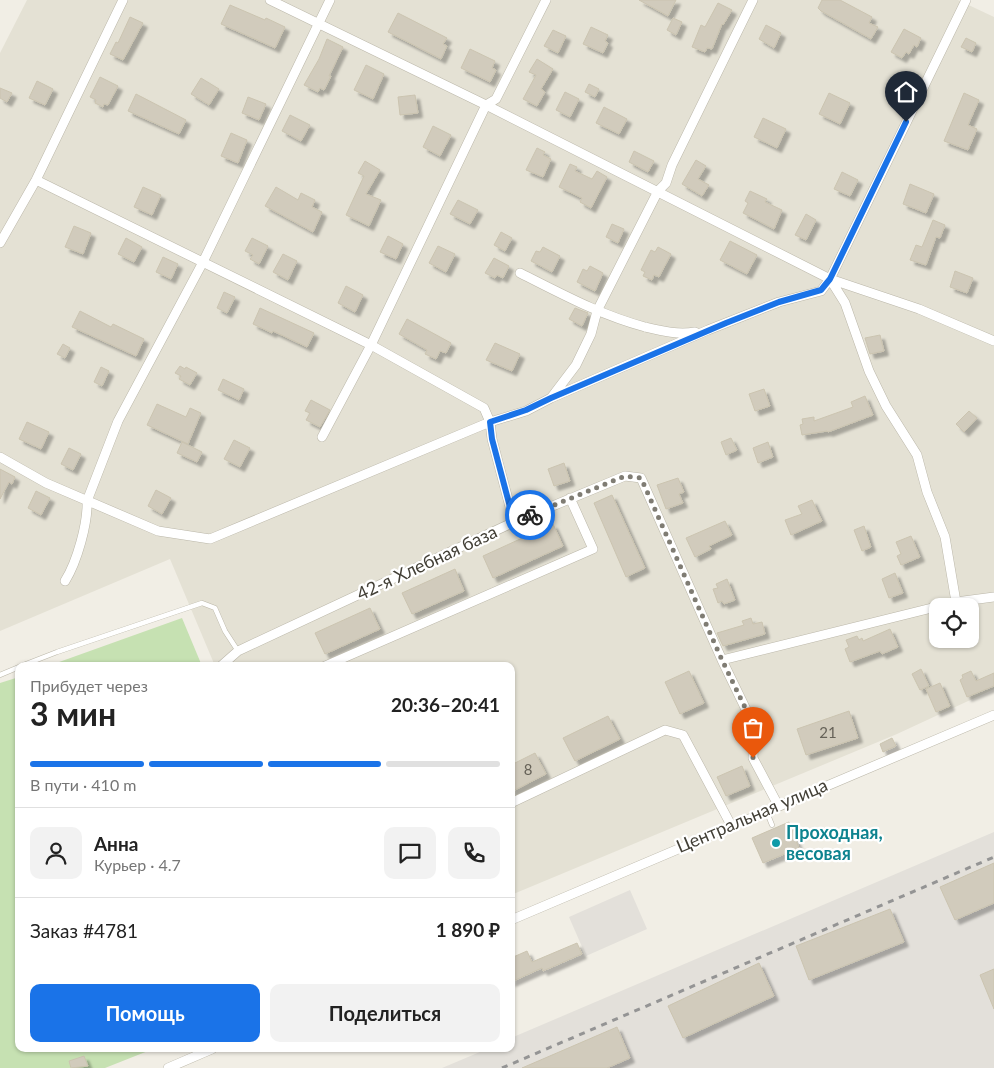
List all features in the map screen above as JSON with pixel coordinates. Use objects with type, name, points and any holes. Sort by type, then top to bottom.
[{"type":"street","points":[[0,243],[36,180],[123,0]]},
{"type":"street","points":[[270,0],[486,105],[830,279],[919,309],[994,341]]},
{"type":"street","points":[[65,581],[73,568],[87,512],[87,500],[118,421],[203,262],[330,0]]},
{"type":"street","points":[[322,437],[371,345],[486,105],[496,99],[546,0]]},
{"type":"street","points":[[551,398],[576,365],[591,334],[597,311],[658,191],[666,183],[672,165],[753,0]]},
{"type":"street","points":[[0,458],[46,483],[158,531],[210,539],[490,422],[526,410],[708,330],[779,302],[821,290],[830,279],[966,0]]},
{"type":"street","points":[[36,180],[371,345],[484,408],[490,422],[492,439],[514,522]]},
{"type":"street","points":[[520,273],[597,311],[662,331],[686,334],[708,330]]},
{"type":"street","points":[[830,279],[845,303],[873,380],[886,406],[917,455],[927,492],[945,537],[955,598]]},
{"type":"street","name":"42-я Хлебная база","points":[[226,662],[238,651],[514,522],[625,476],[641,478],[722,660],[754,726],[753,758],[778,805]]},
{"type":"street","points":[[334,662],[593,549],[570,498]]},
{"type":"street","points":[[979,599],[994,597]]},
{"type":"street","points":[[722,660],[929,609]]},
{"type":"street","name":"Центральная улица","points":[[515,918],[766,810],[994,715]]},
{"type":"street","points":[[515,801],[664,730],[683,735],[731,825]]},
{"type":"street","points":[[168,1068],[205,1052]]},
{"type":"lane","points":[[32,662],[202,603],[215,608],[225,631],[238,651]]},
{"type":"lane","points":[[0,675],[15,669]]},
{"type":"lane","points":[[766,810],[772,825]]},
{"type":"shaded area","points":[[27,0],[958,0],[994,17],[994,689],[897,734],[515,893],[515,662],[213,662],[170,559],[0,631],[0,53]]},
{"type":"shaded area","points":[[994,832],[994,1068],[442,1068],[480,1052],[515,1052],[515,1036]]},
{"type":"shaded area","points":[[630,890],[647,929],[586,956],[569,917]]},
{"type":"green space","points":[[182,618],[200,662],[59,662]]},
{"type":"green space","points":[[15,678],[15,1052],[145,1052],[105,1068],[0,1068],[0,683]]},
{"type":"building","points":[[639,0],[676,0],[668,16]]},
{"type":"building","points":[[822,0],[840,0],[872,17],[869,23],[878,27],[871,39],[821,11],[818,8]]},
{"type":"building","points":[[718,3],[732,10],[722,24],[712,49],[707,48],[705,52],[692,47],[701,25],[705,27]]},
{"type":"building","points":[[230,5],[285,27],[275,48],[221,24]]},
{"type":"building","points":[[398,13],[447,38],[443,44],[447,46],[441,59],[388,32]]},
{"type":"building","points":[[130,17],[143,23],[123,60],[110,54],[116,42],[118,43]]},
{"type":"building","points":[[673,18],[682,22],[676,35],[667,30]]},
{"type":"building","points":[[766,25],[781,33],[774,48],[759,39]]},
{"type":"building","points":[[591,27],[608,35],[605,41],[608,43],[603,53],[583,44]]},
{"type":"building","points":[[904,29],[921,38],[917,47],[914,45],[909,54],[906,52],[902,58],[891,52]]},
{"type":"building","points":[[553,30],[566,36],[558,53],[544,46]]},
{"type":"building","points":[[966,38],[976,43],[972,52],[961,47]]},
{"type":"building","points":[[327,39],[343,47],[324,90],[320,88],[318,92],[304,85],[319,59]]},
{"type":"building","points":[[470,49],[495,61],[492,68],[496,70],[490,82],[461,68]]},
{"type":"building","points":[[537,59],[553,69],[541,89],[545,92],[537,106],[523,99],[536,75],[529,72]]},
{"type":"building","points":[[366,65],[384,74],[373,99],[354,90]]},
{"type":"building","points":[[100,77],[118,86],[108,105],[104,104],[103,107],[95,103],[96,100],[90,97]]},
{"type":"building","points":[[201,78],[219,89],[209,105],[191,94]]},
{"type":"building","points":[[37,81],[53,89],[45,105],[29,98]]},
{"type":"building","points":[[589,84],[599,89],[595,97],[585,92]]},
{"type":"building","points":[[0,88],[12,93],[7,102],[0,98]]},
{"type":"building","points":[[565,92],[579,99],[570,117],[556,110]]},
{"type":"building","points":[[829,93],[850,103],[840,124],[819,114]]},
{"type":"building","points":[[964,93],[979,100],[968,125],[977,129],[968,150],[944,141]]},
{"type":"building","points":[[136,94],[186,120],[179,134],[128,111]]},
{"type":"building","points":[[415,95],[418,113],[400,115],[398,97]]},
{"type":"building","points":[[248,97],[266,104],[259,120],[242,113]]},
{"type":"building","points":[[604,107],[627,119],[619,134],[596,123]]},
{"type":"building","points":[[290,115],[310,125],[301,141],[282,131]]},
{"type":"building","points":[[763,118],[786,129],[777,148],[754,137]]},
{"type":"building","points":[[433,126],[451,135],[440,156],[423,147]]},
{"type":"building","points":[[231,133],[247,140],[238,163],[221,156]]},
{"type":"building","points":[[537,148],[545,152],[543,155],[551,159],[543,177],[526,170]]},
{"type":"building","points":[[634,151],[654,161],[648,172],[629,162]]},
{"type":"building","points":[[696,160],[706,166],[698,179],[709,185],[702,196],[682,184]]},
{"type":"building","points":[[365,161],[380,170],[366,194],[381,200],[369,226],[346,215],[364,176],[358,173]]},
{"type":"building","points":[[570,164],[577,167],[575,171],[592,179],[597,171],[607,177],[591,208],[580,202],[582,198],[559,187]]},
{"type":"building","points":[[842,172],[858,180],[850,196],[834,189]]},
{"type":"building","points":[[910,184],[934,194],[926,213],[903,204]]},
{"type":"building","points":[[143,187],[161,195],[152,215],[134,207]]},
{"type":"building","points":[[276,187],[298,200],[301,193],[315,200],[312,207],[322,212],[313,232],[265,206]]},
{"type":"building","points":[[750,191],[767,199],[765,202],[782,210],[774,229],[743,213],[748,203],[745,201]]},
{"type":"building","points":[[458,200],[478,210],[470,224],[450,214]]},
{"type":"building","points":[[806,214],[816,220],[806,240],[795,235]]},
{"type":"building","points":[[933,220],[945,225],[940,238],[936,237],[926,265],[910,260],[916,245],[922,247]]},
{"type":"building","points":[[612,224],[624,229],[618,243],[606,237]]},
{"type":"building","points":[[74,226],[91,233],[83,254],[65,247]]},
{"type":"building","points":[[501,232],[512,238],[505,251],[494,245]]},
{"type":"building","points":[[388,236],[403,244],[396,259],[380,252]]},
{"type":"building","points":[[126,238],[142,247],[134,262],[118,254]]},
{"type":"building","points":[[252,238],[268,246],[259,264],[250,259],[253,255],[245,251]]},
{"type":"building","points":[[730,241],[757,255],[747,274],[720,260]]},
{"type":"building","points":[[438,246],[455,254],[446,272],[429,263]]},
{"type":"building","points":[[543,247],[560,256],[552,272],[531,261],[536,251],[540,252]]},
{"type":"building","points":[[658,247],[671,254],[659,277],[654,275],[652,280],[643,276],[645,272],[641,270],[651,250],[655,252]]},
{"type":"building","points":[[283,254],[297,261],[288,280],[273,272]]},
{"type":"building","points":[[163,257],[178,264],[171,279],[156,272]]},
{"type":"building","points":[[494,258],[509,266],[503,278],[497,275],[495,278],[485,273]]},
{"type":"building","points":[[590,266],[603,273],[595,291],[577,282],[583,269],[587,271]]},
{"type":"building","points":[[955,271],[973,278],[967,293],[950,287]]},
{"type":"building","points":[[346,286],[363,295],[355,312],[338,303]]},
{"type":"building","points":[[224,292],[235,297],[227,313],[217,308]]},
{"type":"building","points":[[260,308],[314,333],[307,347],[253,324]]},
{"type":"building","points":[[575,308],[588,313],[582,326],[569,319]]},
{"type":"building","points":[[80,311],[111,327],[113,324],[144,339],[136,356],[72,327]]},
{"type":"building","points":[[407,319],[451,343],[446,353],[440,351],[436,359],[425,354],[427,350],[399,334]]},
{"type":"building","points":[[880,335],[884,351],[870,354],[865,338]]},
{"type":"building","points":[[495,343],[520,354],[512,371],[486,360]]},
{"type":"building","points":[[63,344],[70,348],[65,358],[57,354]]},
{"type":"building","points":[[180,366],[197,373],[190,385],[179,379],[181,376],[175,373]]},
{"type":"building","points":[[101,367],[109,371],[102,386],[94,382]]},
{"type":"building","points":[[223,379],[244,389],[239,400],[218,390]]},
{"type":"building","points":[[764,389],[770,406],[755,411],[749,394]]},
{"type":"building","points":[[865,396],[873,415],[828,432],[802,435],[800,425],[803,424],[802,419],[814,417],[814,421],[853,407],[851,402]]},
{"type":"building","points":[[311,400],[330,410],[320,427],[306,420],[310,413],[305,411]]},
{"type":"building","points":[[157,404],[186,417],[190,408],[201,413],[188,444],[147,425]]},
{"type":"building","points":[[969,411],[977,418],[964,432],[956,424]]},
{"type":"building","points":[[27,422],[49,432],[41,449],[19,439]]},
{"type":"building","points":[[731,438],[737,450],[726,455],[721,442]]},
{"type":"building","points":[[234,440],[250,448],[240,467],[224,459]]},
{"type":"building","points":[[182,442],[202,452],[197,462],[177,453]]},
{"type":"building","points":[[768,442],[773,457],[758,463],[753,448]]},
{"type":"building","points":[[69,448],[81,454],[73,470],[61,464]]},
{"type":"building","points":[[564,463],[570,481],[554,486],[548,469]]},
{"type":"building","points":[[0,469],[15,477],[12,484],[9,482],[0,499]]},
{"type":"building","points":[[678,478],[684,492],[679,494],[683,503],[666,509],[657,485]]},
{"type":"building","points":[[156,490],[171,498],[162,514],[148,506]]},
{"type":"building","points":[[36,491],[50,498],[41,515],[28,508]]},
{"type":"building","points":[[612,495],[645,568],[626,577],[594,503]]},
{"type":"building","points":[[812,500],[822,521],[791,535],[785,520],[802,514],[798,506]]},
{"type":"building","points":[[725,521],[732,535],[709,546],[711,549],[695,557],[686,538]]},
{"type":"building","points":[[553,524],[563,546],[493,578],[483,556]]},
{"type":"building","points":[[864,526],[871,547],[862,551],[854,530]]},
{"type":"building","points":[[911,536],[920,557],[901,565],[897,556],[901,554],[896,542]]},
{"type":"building","points":[[455,569],[464,591],[412,614],[402,593]]},
{"type":"building","points":[[895,573],[903,593],[889,598],[882,579]]},
{"type":"building","points":[[727,579],[735,600],[724,604],[722,601],[718,603],[713,589],[718,588],[716,584]]},
{"type":"building","points":[[370,608],[380,629],[325,654],[315,633]]},
{"type":"building","points":[[751,618],[753,624],[762,622],[765,634],[723,646],[717,633],[744,625],[742,621]]},
{"type":"building","points":[[890,629],[898,647],[882,654],[880,651],[850,662],[845,649],[849,647],[846,640],[857,636],[859,640],[862,638],[863,641]]},
{"type":"building","points":[[921,669],[929,686],[920,690],[912,674]]},
{"type":"building","points":[[689,671],[704,703],[680,714],[665,682]]},
{"type":"building","points":[[971,671],[976,681],[994,673],[994,686],[967,697],[960,680],[963,678],[962,675]]},
{"type":"building","points":[[940,683],[950,706],[936,712],[926,689]]},
{"type":"building","points":[[849,711],[858,738],[806,755],[797,729]]},
{"type":"building","points":[[608,716],[620,739],[575,761],[563,738]]},
{"type":"building","points":[[892,738],[896,746],[883,752],[880,744]]},
{"type":"building","points":[[535,753],[546,774],[515,790],[515,763]]},
{"type":"building","points":[[742,766],[750,786],[726,796],[717,777]]},
{"type":"building","name":"Проходная, весовая","points":[[789,822],[799,848],[763,863],[752,838]]},
{"type":"building","points":[[994,863],[994,903],[955,920],[940,887]]},
{"type":"building","points":[[890,909],[904,942],[809,980],[796,946]]},
{"type":"building","points":[[577,943],[582,954],[543,971],[542,968],[515,980],[515,956],[527,951],[532,962]]},
{"type":"building","points":[[759,963],[774,996],[683,1038],[668,1006]]},
{"type":"building","points":[[994,969],[994,1009],[980,975]]},
{"type":"building","points":[[617,1027],[630,1058],[607,1068],[522,1068]]},
{"type":"building","points":[[84,1056],[88,1066],[71,1068],[69,1061]]},
{"type":"railway","points":[[502,1068],[994,857]]},
{"type":"way so far","points":[[530,515],[625,476],[641,478],[722,660],[754,726],[753,758]]},
{"type":"place","name":"Проходная, весовая","points":[[776,843]]},
{"type":"route","points":[[530,515],[514,522],[492,439],[490,422],[526,410],[708,330],[779,302],[821,290],[830,279],[906,122]]}]
